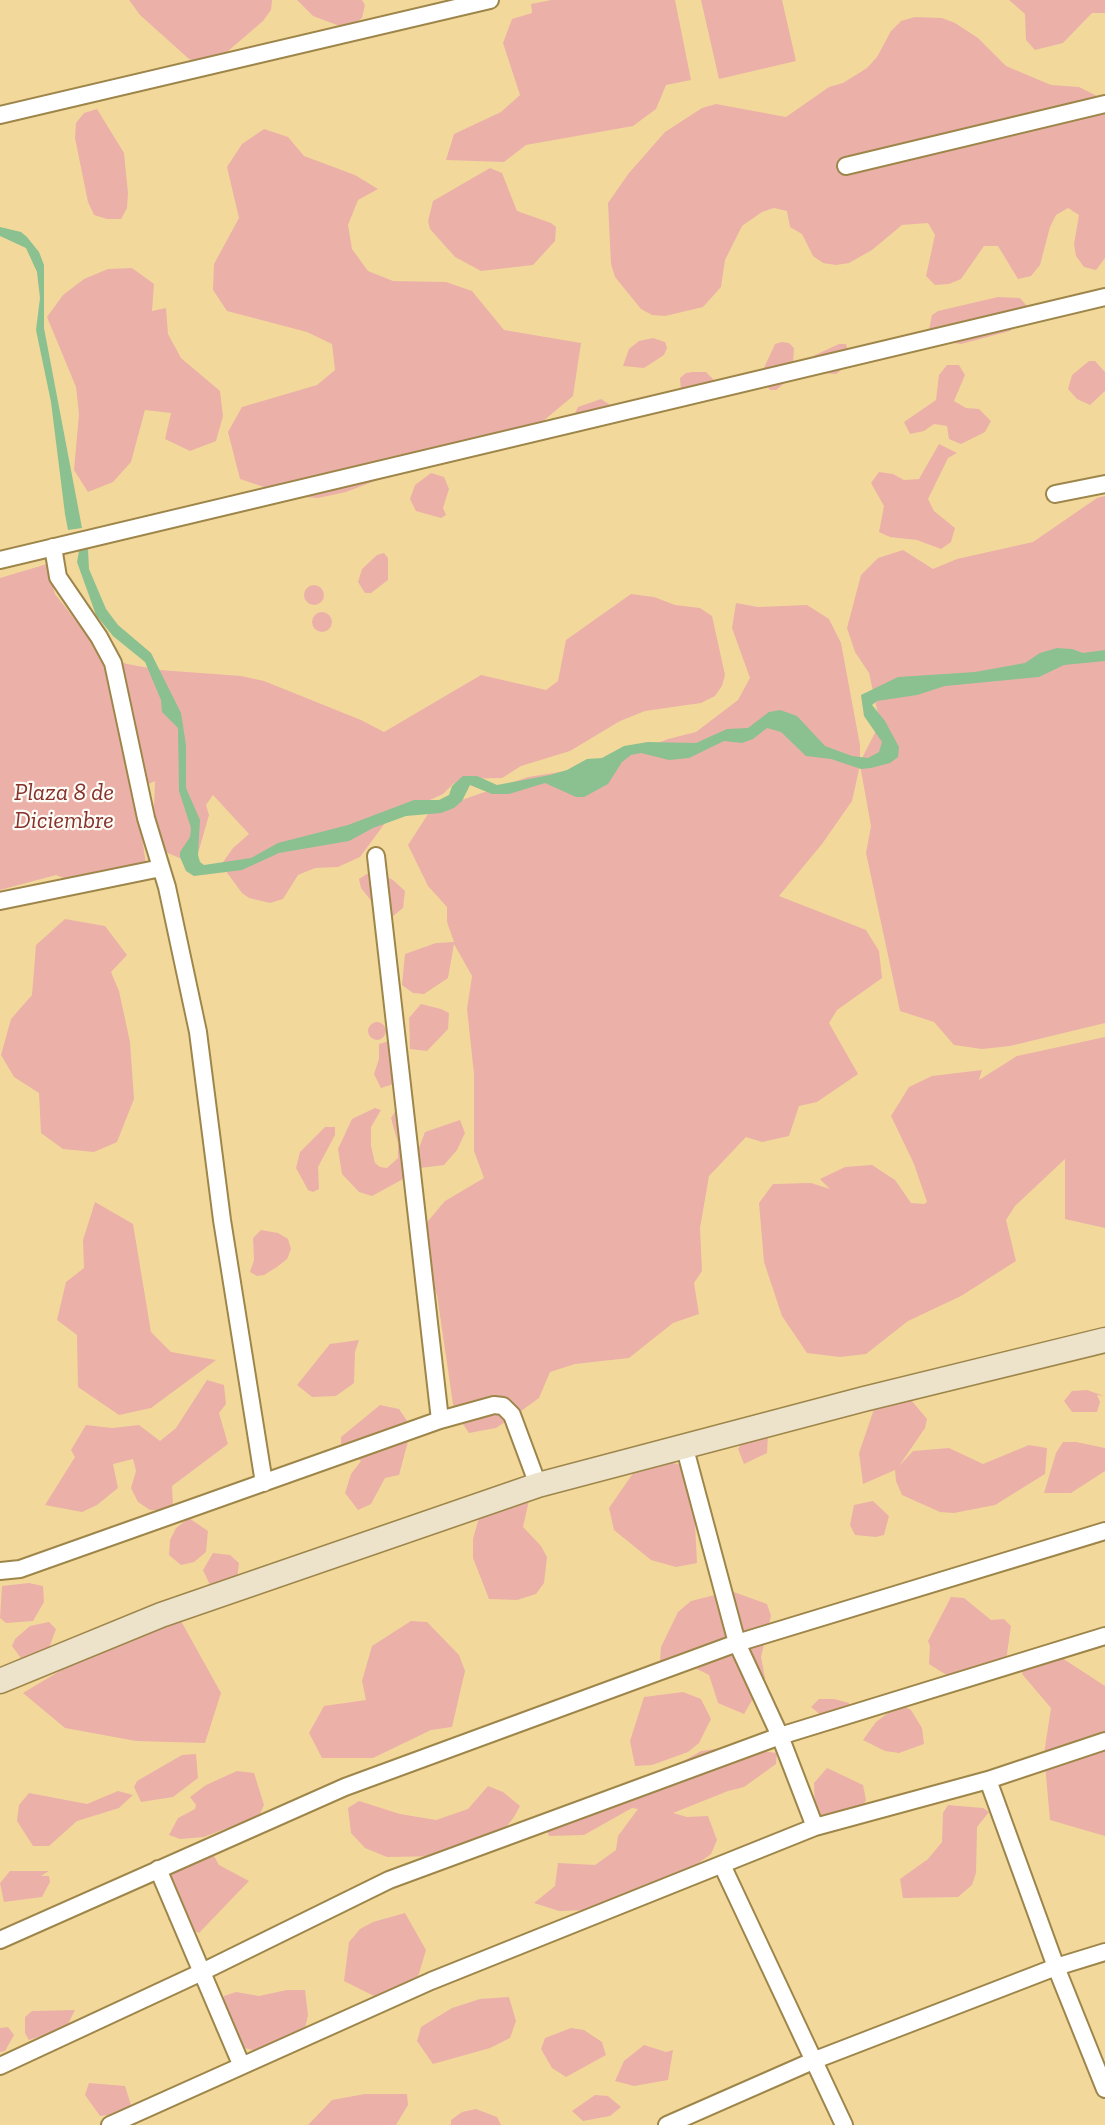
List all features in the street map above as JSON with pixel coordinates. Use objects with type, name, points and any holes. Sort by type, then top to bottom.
[{"type":"main road","points":[[0,1681],[161,1615],[538,1485],[684,1445],[1105,1340]]},
{"type":"street","points":[[0,115],[490,0]]},
{"type":"street","points":[[846,166],[1105,104]]},
{"type":"street","points":[[0,560],[1105,297]]},
{"type":"street","points":[[1055,494],[1105,484]]},
{"type":"street","points":[[54,547],[58,577],[99,637],[113,663],[146,818],[161,868],[198,1032],[222,1220],[264,1483]]},
{"type":"street","points":[[376,856],[441,1420]]},
{"type":"street","points":[[0,901],[161,868]]},
{"type":"street","points":[[0,1571],[20,1569],[441,1420],[494,1405],[509,1409],[538,1485]]},
{"type":"street","points":[[684,1445],[736,1643],[780,1736],[815,1827]]},
{"type":"street","points":[[0,1940],[345,1787],[736,1643],[1105,1531]]},
{"type":"street","points":[[0,2066],[202,1972],[389,1880],[780,1736],[1105,1636]]},
{"type":"street","points":[[110,2125],[241,2064],[431,1981],[815,1827],[988,1779],[1105,1741]]},
{"type":"street","points":[[988,1779],[1056,1966],[1105,2089]]},
{"type":"street","points":[[722,1865],[844,2125]]},
{"type":"street","points":[[158,1869],[241,2064]]},
{"type":"street","points":[[667,2125],[815,2060],[1056,1966],[1105,1952]]},
{"type":"green space","points":[[129,0],[272,0],[271,10],[263,21],[214,63],[201,64],[189,59],[140,15]]},
{"type":"green space","points":[[297,0],[362,0],[365,5],[362,18],[351,26],[337,25],[313,16]]},
{"type":"green space","points":[[551,0],[675,0],[691,80],[666,85],[656,109],[633,126],[526,145],[504,162],[446,160],[454,134],[501,112],[520,95],[503,43],[512,19],[532,13],[531,4]]},
{"type":"green space","points":[[701,0],[782,0],[796,61],[719,79]]},
{"type":"green space","points":[[1009,0],[1105,0],[1105,13],[1092,13],[1063,43],[1035,50],[1026,40],[1025,14]]},
{"type":"green space","points":[[915,17],[942,18],[955,23],[978,38],[1006,66],[1051,85],[1079,87],[1105,100],[1105,258],[1096,270],[1084,267],[1076,256],[1074,244],[1079,215],[1068,208],[1056,215],[1050,227],[1040,265],[1031,276],[1018,279],[998,246],[984,246],[961,279],[949,284],[935,285],[926,276],[935,235],[928,223],[902,225],[872,250],[849,263],[836,265],[823,263],[813,256],[802,234],[790,227],[787,211],[774,208],[762,212],[742,226],[725,260],[721,287],[703,307],[665,316],[652,315],[641,309],[615,277],[611,264],[608,203],[629,173],[665,132],[702,108],[716,104],[786,117],[829,87],[843,83],[867,68],[877,57],[891,31],[901,21]]},
{"type":"green space","points":[[97,109],[124,153],[128,193],[127,208],[121,219],[107,219],[94,215],[88,202],[75,138],[76,123],[84,113]]},
{"type":"green space","points":[[264,129],[288,137],[304,156],[355,175],[378,189],[358,200],[348,225],[352,249],[368,271],[393,281],[446,282],[472,291],[504,330],[581,343],[573,396],[530,432],[451,452],[346,492],[318,498],[291,496],[240,479],[228,432],[242,407],[317,385],[335,370],[332,344],[307,332],[227,311],[213,290],[214,264],[239,218],[227,167],[242,144]]},
{"type":"green space","points":[[490,168],[502,173],[517,211],[551,223],[556,227],[555,241],[533,265],[481,271],[455,257],[430,229],[428,221],[433,201]]},
{"type":"green space","points":[[132,268],[154,284],[152,311],[166,308],[168,334],[181,358],[220,391],[223,416],[216,441],[190,451],[165,439],[171,413],[145,410],[131,462],[113,482],[88,492],[74,470],[79,414],[76,387],[47,317],[63,295],[84,279],[108,269]]},
{"type":"green space","points":[[998,297],[1020,298],[1033,313],[1010,331],[961,344],[927,339],[932,315],[938,311]]},
{"type":"green space","points":[[653,338],[665,342],[667,348],[664,355],[644,368],[623,366],[629,349],[639,341]]},
{"type":"green space","points":[[789,343],[794,348],[792,377],[776,390],[770,390],[762,378],[763,370],[775,344]]},
{"type":"green space","points":[[839,344],[846,344],[851,363],[836,374],[823,373],[811,368],[809,362],[813,356]]},
{"type":"green space","points":[[1089,361],[1095,361],[1105,372],[1105,391],[1090,405],[1077,399],[1068,389],[1072,375]]},
{"type":"green space","points":[[947,365],[959,365],[965,375],[954,401],[966,408],[979,409],[991,421],[985,432],[961,444],[949,439],[947,426],[934,424],[924,431],[910,434],[904,422],[936,400],[939,375]]},
{"type":"green space","points":[[706,372],[716,382],[681,391],[680,378],[686,373]]},
{"type":"green space","points":[[601,399],[613,407],[606,424],[587,429],[575,413],[578,407]]},
{"type":"green space","points":[[939,444],[957,453],[948,458],[928,499],[934,511],[955,528],[951,542],[941,549],[917,540],[890,537],[879,532],[884,506],[871,483],[879,472],[893,474],[904,480],[919,479]]},
{"type":"green space","points":[[431,473],[444,477],[449,489],[443,508],[446,515],[441,518],[416,511],[410,499],[415,485]]},
{"type":"green space","points":[[1105,496],[1105,1023],[1010,1046],[982,1049],[954,1045],[934,1022],[900,1011],[866,853],[871,826],[860,765],[852,801],[822,844],[779,896],[866,930],[879,951],[882,978],[837,1010],[829,1023],[858,1074],[817,1102],[799,1106],[789,1136],[762,1142],[746,1137],[709,1176],[700,1228],[702,1271],[694,1283],[699,1314],[673,1323],[629,1358],[575,1364],[550,1372],[539,1398],[496,1428],[469,1433],[454,1411],[437,1295],[421,1246],[428,1221],[445,1201],[484,1178],[474,1151],[474,1074],[467,1009],[472,976],[454,944],[448,978],[424,994],[413,993],[402,985],[405,954],[436,943],[454,942],[447,922],[447,907],[428,886],[408,845],[430,811],[528,777],[598,766],[668,739],[696,732],[738,700],[750,678],[732,628],[736,603],[758,607],[807,605],[829,619],[841,643],[860,745],[860,762],[880,723],[869,673],[855,652],[847,628],[861,575],[878,558],[903,550],[933,569],[957,559],[1033,542],[1097,498]]},
{"type":"green space","points":[[384,553],[388,558],[388,580],[371,593],[365,593],[358,582],[362,569],[377,555]]},
{"type":"green space","name":"Plaza 8 de Diciembre","points":[[47,564],[55,594],[92,641],[97,654],[127,664],[160,670],[241,676],[264,681],[361,720],[384,732],[481,675],[546,690],[558,681],[566,640],[631,594],[654,597],[675,605],[700,608],[712,616],[725,675],[722,686],[715,696],[701,703],[645,711],[620,721],[570,751],[521,766],[502,778],[464,779],[453,784],[443,794],[388,819],[360,857],[338,867],[315,868],[298,875],[283,899],[270,903],[249,898],[242,893],[225,870],[223,862],[233,848],[249,834],[213,795],[206,805],[209,815],[197,857],[182,859],[163,851],[153,832],[155,781],[142,787],[140,824],[148,877],[77,883],[56,875],[0,890],[0,578]]},
{"type":"green space","points":[[314,585],[321,588],[324,595],[321,602],[314,605],[307,602],[304,595],[307,588]]},
{"type":"green space","points":[[322,612],[329,615],[332,622],[329,629],[322,632],[315,629],[312,622],[315,615]]},
{"type":"green space","points":[[377,872],[393,880],[405,891],[403,908],[393,916],[386,917],[381,913],[361,888],[359,879]]},
{"type":"green space","points":[[65,919],[105,926],[127,955],[111,972],[119,991],[130,1042],[134,1099],[117,1142],[94,1152],[63,1149],[41,1133],[39,1093],[14,1077],[1,1055],[11,1019],[32,995],[36,945]]},
{"type":"green space","points":[[421,1004],[449,1013],[448,1029],[427,1051],[410,1049],[409,1018]]},
{"type":"green space","points":[[377,1022],[383,1025],[386,1031],[383,1037],[377,1040],[371,1037],[368,1031],[371,1025]]},
{"type":"green space","points":[[1105,1037],[1105,1228],[1065,1219],[1065,1159],[1015,1206],[1006,1220],[1016,1261],[961,1296],[908,1321],[866,1354],[840,1357],[807,1353],[782,1316],[764,1262],[759,1203],[773,1184],[811,1183],[830,1189],[820,1179],[845,1167],[872,1165],[895,1180],[911,1203],[924,1204],[927,1202],[914,1164],[891,1116],[909,1087],[932,1076],[982,1070],[979,1080],[1017,1056]]},
{"type":"green space","points":[[389,1041],[400,1082],[381,1088],[374,1074],[379,1059],[379,1044]]},
{"type":"green space","points":[[375,1108],[381,1110],[371,1127],[371,1146],[375,1163],[380,1167],[387,1168],[398,1158],[398,1143],[391,1118],[396,1110],[407,1124],[405,1178],[372,1196],[359,1192],[342,1174],[338,1149],[352,1119]]},
{"type":"green space","points":[[460,1120],[465,1133],[457,1150],[444,1165],[420,1168],[417,1153],[425,1132]]},
{"type":"green space","points":[[325,1127],[335,1127],[335,1135],[318,1167],[319,1189],[313,1192],[308,1190],[296,1168],[300,1152]]},
{"type":"green space","points":[[95,1202],[133,1224],[151,1332],[171,1352],[216,1360],[151,1408],[119,1415],[78,1387],[77,1335],[57,1320],[66,1282],[84,1268],[83,1240]]},
{"type":"green space","points":[[261,1230],[278,1233],[288,1239],[291,1249],[287,1259],[277,1267],[264,1275],[257,1276],[250,1272],[254,1260],[253,1238]]},
{"type":"green space","points":[[359,1340],[355,1352],[354,1383],[336,1396],[312,1397],[297,1385],[330,1344]]},
{"type":"green space","points":[[207,1380],[224,1385],[226,1404],[219,1413],[228,1444],[172,1486],[173,1506],[166,1510],[150,1510],[138,1502],[131,1488],[136,1471],[133,1459],[113,1464],[118,1488],[97,1505],[82,1512],[45,1505],[75,1457],[71,1450],[86,1425],[112,1428],[139,1425],[160,1441],[176,1428]]},
{"type":"green space","points":[[881,1389],[916,1395],[912,1401],[927,1419],[925,1428],[899,1466],[913,1451],[949,1448],[983,1464],[1029,1445],[1047,1448],[1045,1474],[995,1505],[954,1513],[940,1512],[902,1495],[896,1481],[895,1470],[863,1484],[859,1453]]},
{"type":"green space","points":[[1087,1390],[1104,1396],[1097,1395],[1100,1402],[1097,1412],[1072,1412],[1064,1401],[1072,1391]]},
{"type":"green space","points":[[380,1405],[399,1409],[410,1425],[410,1434],[399,1475],[385,1478],[371,1504],[358,1510],[345,1493],[351,1474],[361,1461],[341,1446],[341,1437]]},
{"type":"green space","points":[[768,1435],[767,1453],[744,1464],[738,1449],[742,1442]]},
{"type":"green space","points":[[1063,1442],[1076,1442],[1105,1448],[1105,1471],[1071,1493],[1044,1493],[1056,1453]]},
{"type":"green space","points":[[656,1459],[682,1465],[694,1504],[697,1563],[676,1567],[651,1560],[614,1530],[609,1508],[638,1466]]},
{"type":"green space","points":[[530,1496],[523,1527],[541,1546],[547,1557],[544,1583],[536,1594],[517,1600],[489,1599],[473,1558],[473,1539],[478,1521],[488,1506]]},
{"type":"green space","points":[[873,1501],[889,1516],[884,1535],[876,1537],[855,1535],[850,1525],[854,1505]]},
{"type":"green space","points":[[189,1518],[208,1531],[206,1552],[194,1562],[181,1565],[169,1555],[170,1540],[176,1528]]},
{"type":"green space","points":[[213,1553],[230,1555],[239,1563],[236,1588],[222,1595],[209,1583],[203,1570]]},
{"type":"green space","points":[[29,1583],[43,1586],[44,1602],[33,1621],[6,1623],[0,1618],[2,1586]]},
{"type":"green space","points":[[731,1591],[767,1604],[771,1616],[761,1657],[765,1678],[744,1714],[718,1703],[709,1675],[693,1667],[660,1661],[661,1647],[678,1612],[691,1601]]},
{"type":"green space","points":[[951,1597],[964,1598],[991,1620],[1004,1619],[1011,1626],[1006,1661],[956,1681],[929,1664],[928,1641]]},
{"type":"green space","points":[[181,1621],[221,1693],[205,1743],[136,1741],[65,1728],[23,1693],[103,1645]]},
{"type":"green space","points":[[411,1621],[427,1622],[459,1655],[465,1671],[452,1727],[431,1730],[373,1758],[322,1758],[309,1733],[324,1706],[366,1700],[362,1681],[372,1646]]},
{"type":"green space","points":[[49,1622],[56,1629],[48,1651],[23,1661],[12,1646],[15,1639],[30,1626]]},
{"type":"green space","points":[[1025,1655],[1059,1656],[1105,1686],[1105,1836],[1050,1820],[1044,1754],[1051,1708],[1022,1674]]},
{"type":"green space","points":[[683,1692],[701,1699],[711,1719],[699,1743],[688,1752],[652,1765],[635,1766],[630,1741],[644,1697]]},
{"type":"green space","points":[[819,1699],[834,1699],[849,1703],[847,1719],[822,1716],[811,1707]]},
{"type":"green space","points":[[900,1704],[911,1710],[922,1728],[924,1744],[899,1753],[885,1751],[863,1740],[876,1722]]},
{"type":"green space","points":[[729,1747],[777,1753],[776,1764],[744,1787],[673,1813],[687,1817],[708,1816],[717,1840],[711,1854],[682,1875],[594,1910],[559,1911],[534,1903],[555,1886],[558,1863],[595,1865],[616,1850],[618,1836],[638,1809],[632,1808],[584,1835],[549,1836],[544,1823],[581,1800],[596,1798],[677,1765],[701,1751]]},
{"type":"green space","points":[[196,1754],[198,1778],[173,1797],[141,1802],[134,1787],[137,1781],[182,1755]]},
{"type":"green space","points":[[827,1768],[863,1785],[866,1800],[860,1811],[827,1822],[815,1815],[814,1783]]},
{"type":"green space","points":[[237,1771],[254,1773],[264,1805],[259,1816],[204,1837],[180,1839],[169,1835],[178,1818],[195,1809],[196,1805],[190,1797],[206,1785]]},
{"type":"green space","points":[[488,1786],[503,1792],[520,1806],[514,1817],[503,1831],[448,1856],[387,1857],[365,1848],[351,1833],[348,1808],[359,1801],[400,1814],[436,1820],[468,1809]]},
{"type":"green space","points":[[118,1791],[133,1795],[119,1808],[77,1821],[49,1846],[33,1846],[17,1821],[19,1805],[29,1793],[87,1804]]},
{"type":"green space","points":[[948,1805],[983,1808],[989,1812],[977,1827],[976,1873],[972,1885],[958,1897],[903,1898],[900,1879],[928,1859],[942,1842],[943,1813]]},
{"type":"green space","points":[[214,1856],[219,1865],[249,1881],[199,1933],[168,1920],[167,1882],[174,1867]]},
{"type":"green space","points":[[10,1871],[49,1871],[41,1876],[49,1876],[50,1882],[42,1897],[4,1902],[0,1883]]},
{"type":"green space","points":[[405,1913],[426,1950],[412,1997],[386,2002],[344,1981],[349,1942],[360,1929],[373,1922]]},
{"type":"green space","points":[[287,1990],[305,1990],[308,2015],[301,2047],[283,2057],[236,2046],[215,2030],[224,1996],[236,1992],[259,1996]]},
{"type":"green space","points":[[509,1997],[516,2021],[510,2038],[490,2048],[433,2064],[417,2041],[421,2027],[452,2008],[480,1999]]},
{"type":"green space","points":[[75,2010],[66,2028],[29,2040],[25,2033],[25,2017],[32,2011]]},
{"type":"green space","points":[[8,2027],[14,2035],[5,2051],[0,2052],[0,2028]]},
{"type":"green space","points":[[571,2028],[584,2030],[602,2042],[606,2055],[566,2077],[552,2068],[541,2049],[545,2038]]},
{"type":"green space","points":[[644,2045],[666,2052],[673,2050],[668,2080],[634,2086],[615,2081],[624,2061]]},
{"type":"green space","points":[[89,2083],[125,2086],[131,2105],[125,2113],[100,2116],[85,2095]]},
{"type":"green space","points":[[365,2094],[407,2094],[408,2105],[396,2125],[308,2125],[332,2100]]},
{"type":"green space","points":[[595,2095],[608,2096],[621,2107],[610,2116],[583,2121],[572,2111]]},
{"type":"green space","points":[[476,2109],[497,2117],[501,2125],[451,2125],[451,2120],[462,2112]]},
{"type":"shaded area","points":[[0,227],[21,232],[27,237],[39,252],[44,265],[44,328],[82,528],[68,530],[65,514],[51,402],[36,330],[40,298],[37,272],[26,248],[0,236]]},
{"type":"shaded area","points":[[88,549],[89,569],[106,609],[118,625],[151,653],[181,713],[186,745],[186,788],[200,820],[198,855],[200,862],[204,865],[251,858],[278,843],[348,825],[414,800],[439,800],[449,795],[452,786],[463,776],[477,776],[497,785],[550,775],[567,770],[587,759],[602,758],[624,746],[648,742],[696,743],[727,729],[748,728],[769,712],[780,710],[797,716],[825,746],[852,756],[868,758],[879,752],[882,742],[864,716],[861,695],[898,677],[975,672],[1025,663],[1040,653],[1057,648],[1072,649],[1083,653],[1105,650],[1105,661],[1064,665],[1039,677],[945,686],[917,695],[877,701],[872,705],[885,721],[899,747],[898,757],[890,763],[871,768],[861,769],[831,759],[806,756],[781,732],[767,728],[753,739],[742,743],[724,741],[689,758],[669,760],[641,753],[631,755],[622,762],[608,784],[584,797],[576,797],[545,783],[509,794],[492,794],[470,785],[462,801],[454,808],[441,813],[406,816],[373,828],[349,841],[279,853],[242,870],[194,876],[186,871],[180,857],[180,852],[190,837],[191,828],[179,791],[178,728],[162,712],[161,700],[145,662],[113,636],[96,615],[77,562],[79,551]]}]
